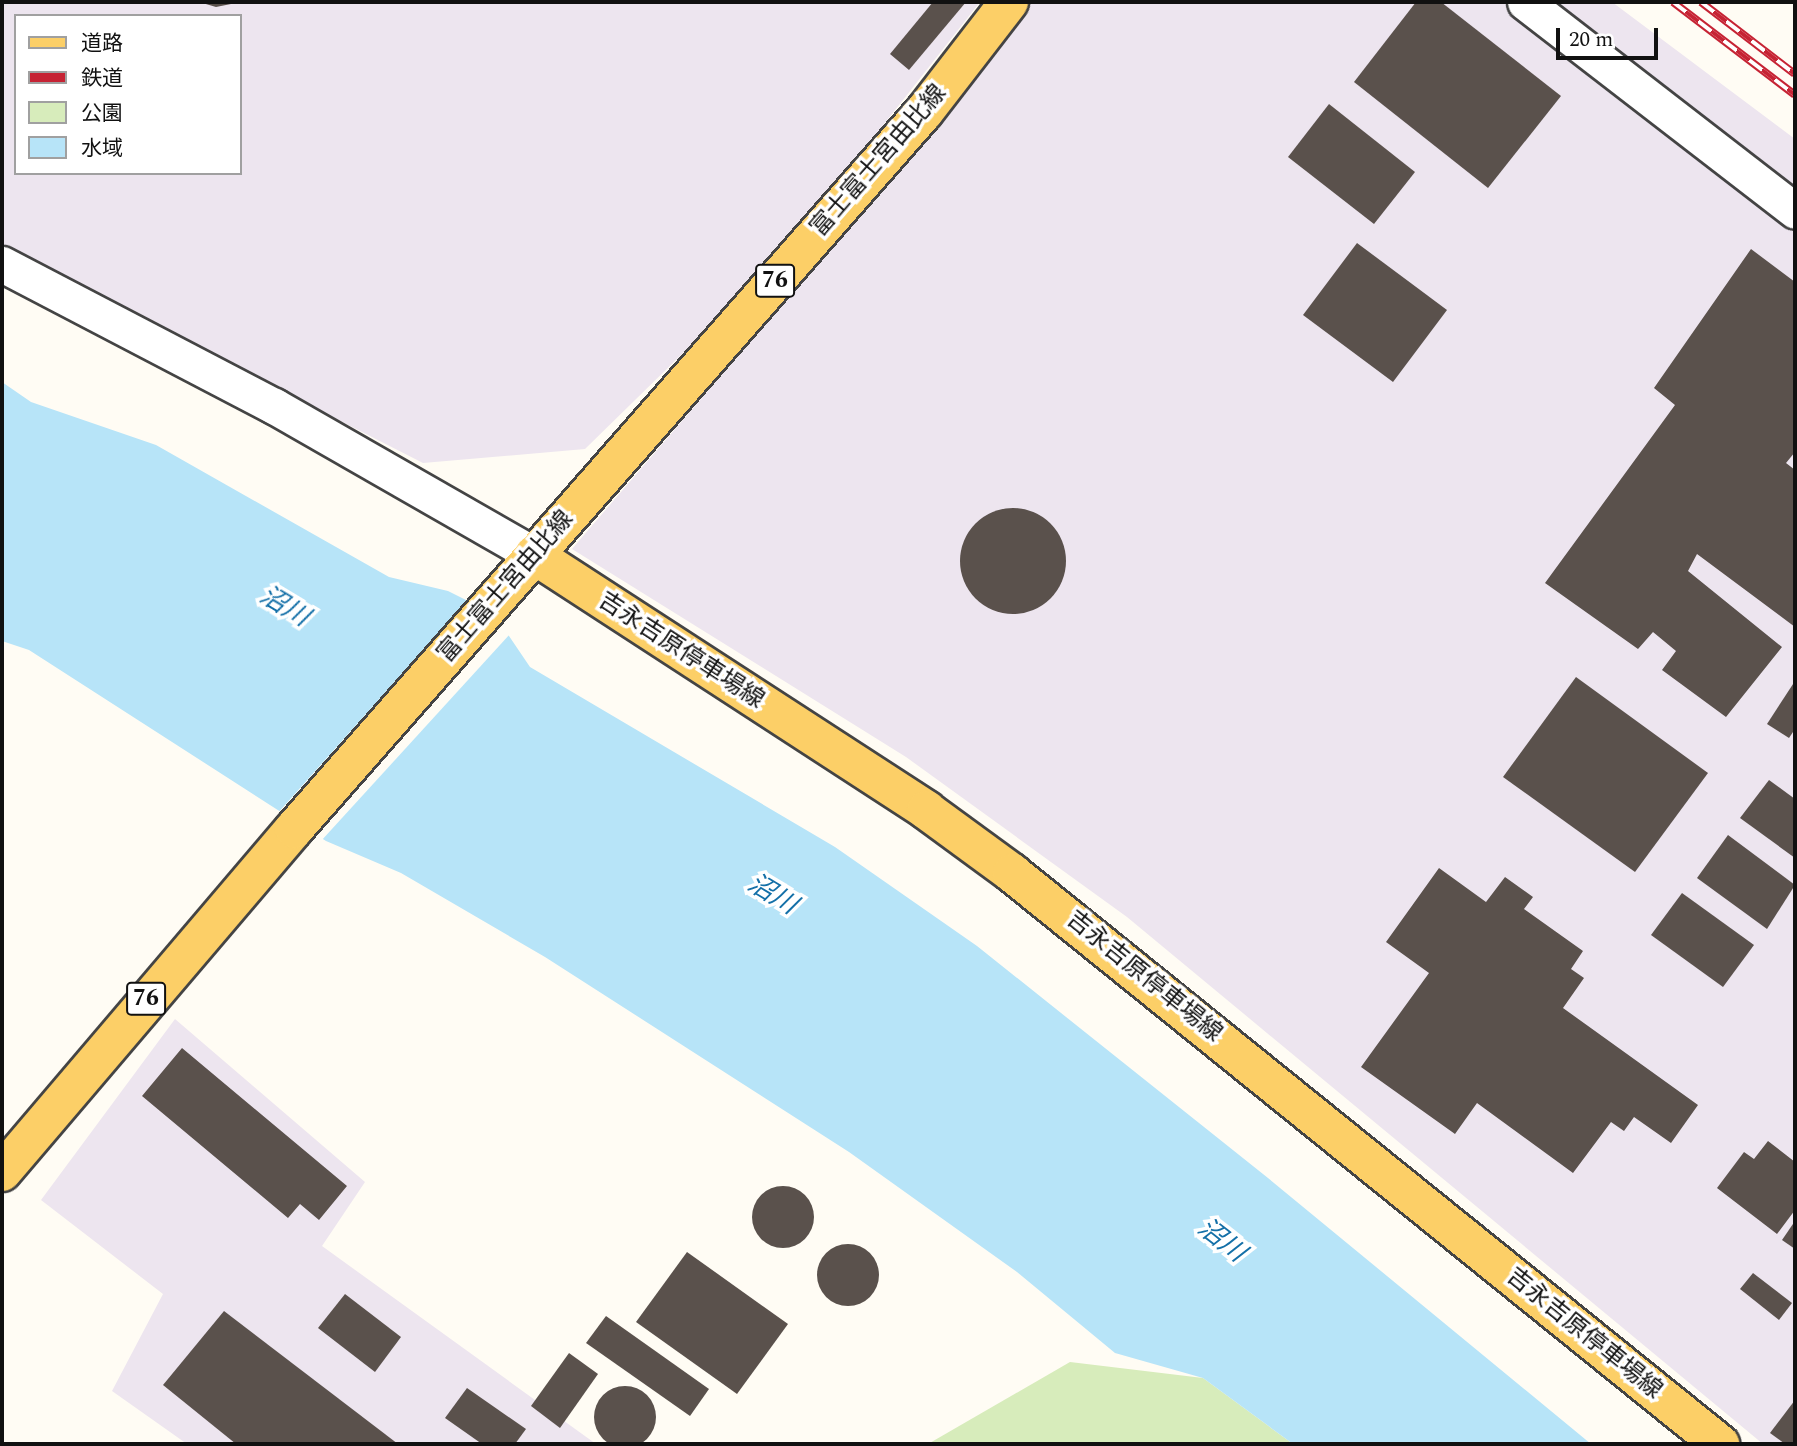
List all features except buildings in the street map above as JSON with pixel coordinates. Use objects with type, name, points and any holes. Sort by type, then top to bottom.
[{"type":"main road","name":"富士富士宮由比線","points":[[2,1172],[294,829],[924,112],[1009,2]]},
{"type":"main road","name":"吉永吉原停車場線","points":[[527,564],[926,810],[1012,873],[1720,1444]]},
{"type":"street","points":[[1525,2],[1795,211]]},
{"type":"street","points":[[2,264],[274,406],[527,564]]},
{"type":"shaded area","points":[[2,2],[980,2],[774,264],[585,449],[423,463],[2,249]]},
{"type":"shaded area","points":[[1032,2],[1612,2],[1795,139],[1795,1444],[1763,1444],[1127,917],[906,757],[572,549],[914,151]]},
{"type":"shaded area","points":[[175,1019],[365,1182],[322,1246],[596,1444],[187,1444],[112,1391],[163,1294],[41,1200]]},
{"type":"green space","points":[[1070,1362],[1203,1378],[1293,1444],[928,1444]]},
{"type":"water","name":"沼川","points":[[2,382],[31,402],[156,445],[389,577],[448,591],[494,614],[530,667],[835,847],[977,946],[1268,1178],[1591,1444],[1293,1444],[1203,1378],[1115,1353],[1017,1272],[849,1152],[545,957],[401,873],[326,841],[29,650],[2,641]]},
{"type":"pier","points":[[469,598],[496,612],[511,633],[321,841],[277,814]]},
{"type":"railway","points":[[1673,2],[1795,95]]},
{"type":"railway","points":[[1701,2],[1795,74]]}]
